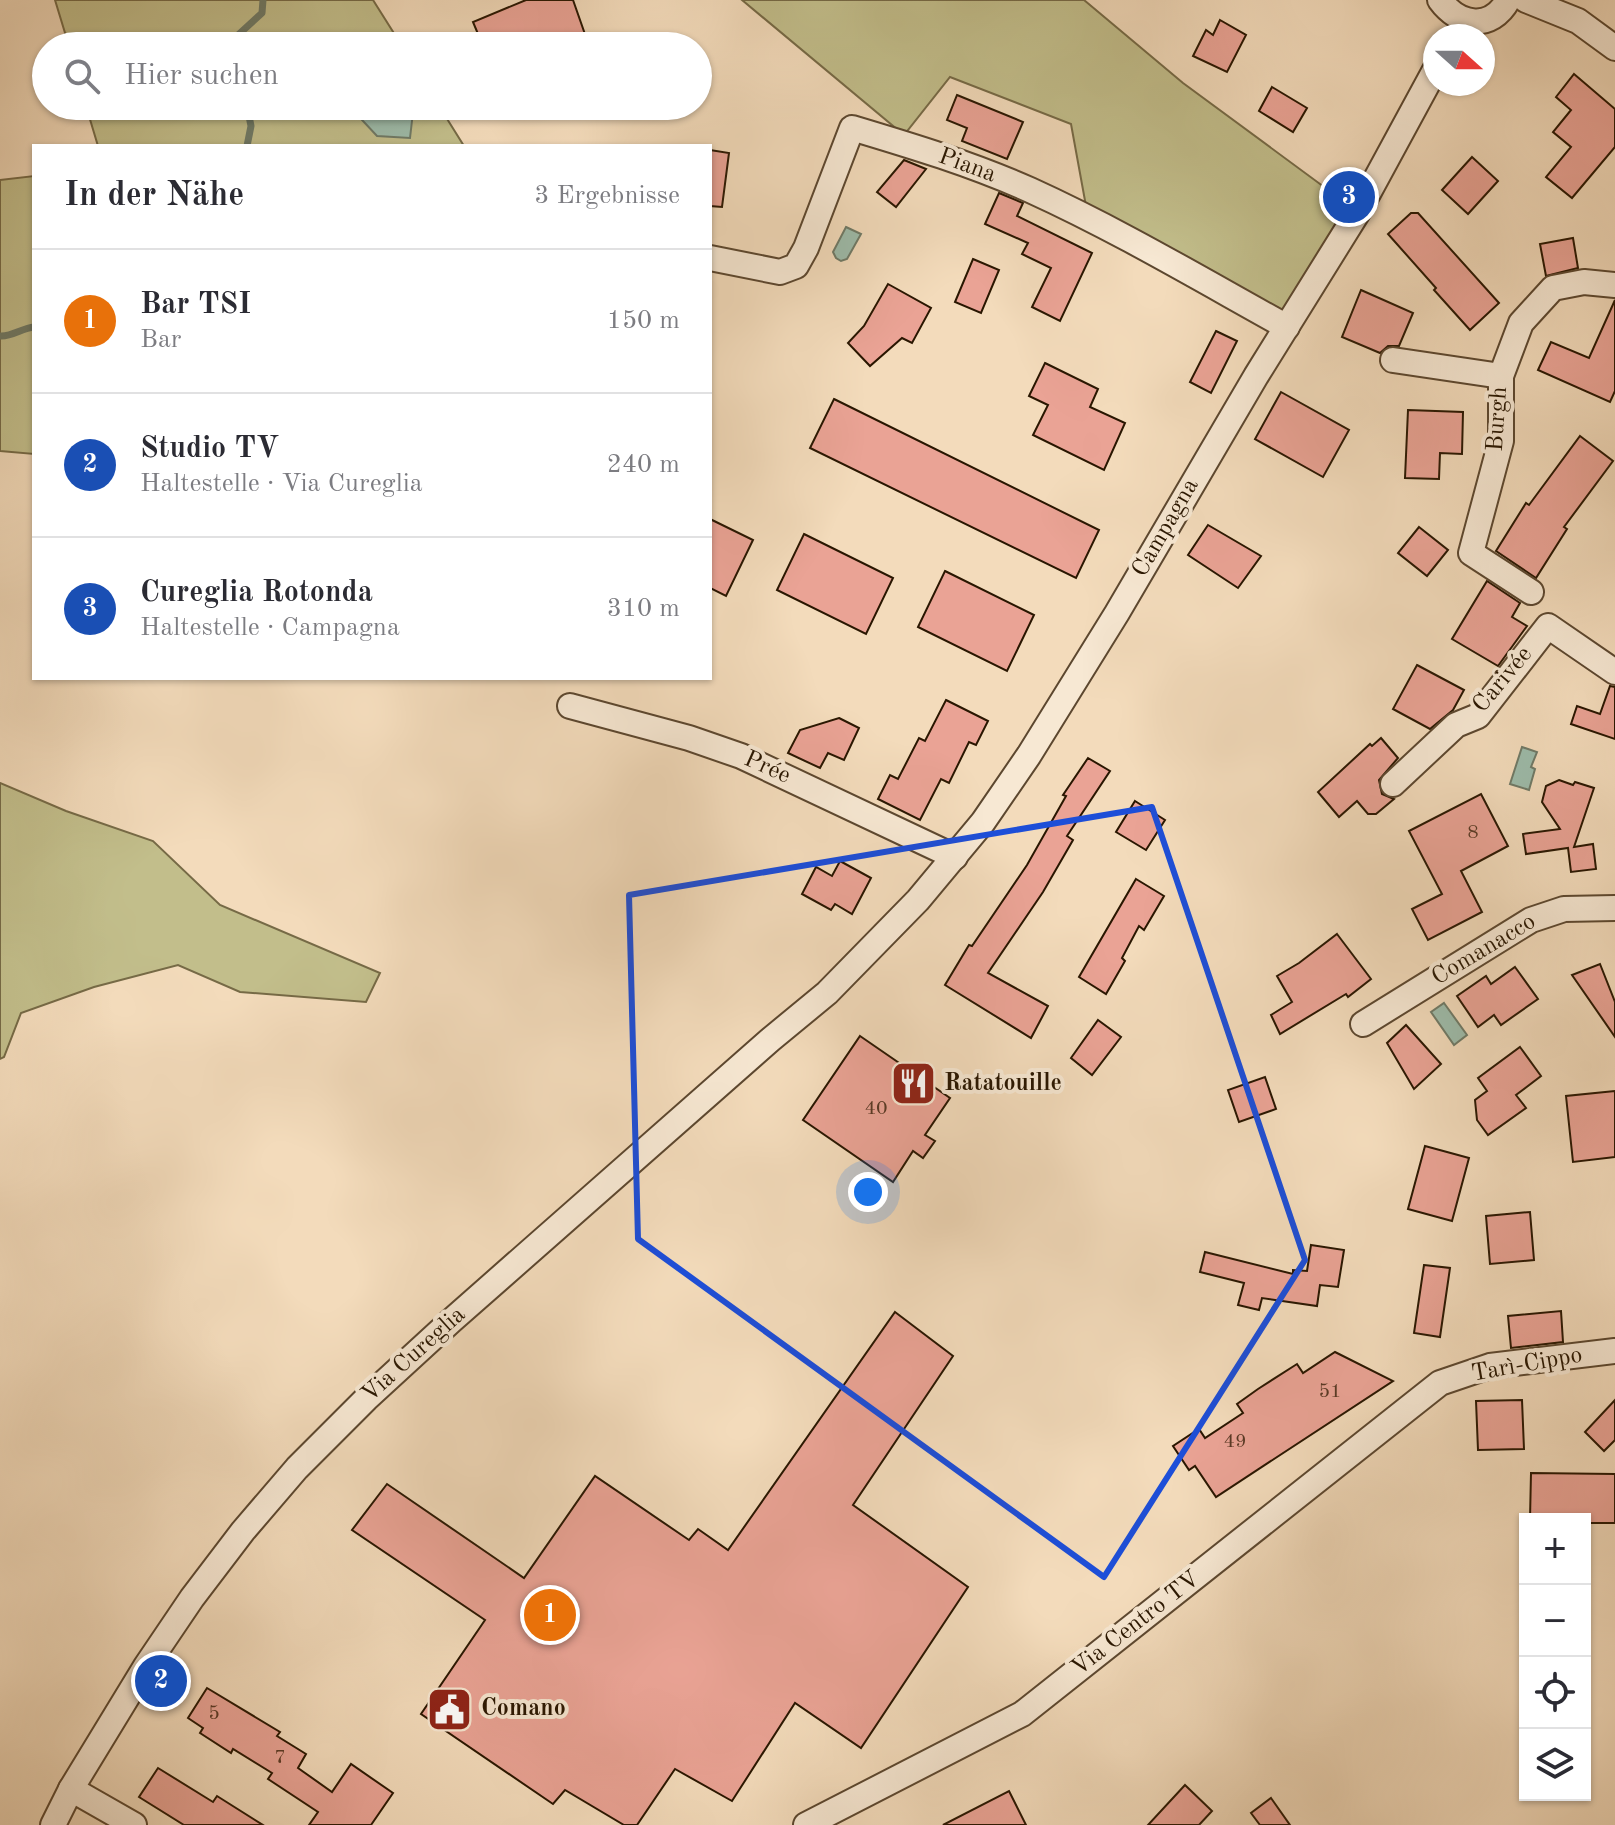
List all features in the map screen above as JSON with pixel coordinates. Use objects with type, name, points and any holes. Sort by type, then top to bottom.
[{"type":"street","points":[[1440,0],[1454,24]]},
{"type":"street","points":[[1470,24],[1490,19],[1499,13],[1508,0]]},
{"type":"street","points":[[1526,0],[1578,21],[1615,48]]},
{"type":"street","name":"Campagna","points":[[859,959],[918,900],[955,857],[1029,755],[1365,200],[1423,92]]},
{"type":"street","name":"Piana","points":[[712,258],[780,272],[796,266],[806,248],[852,128],[945,156],[1028,189],[1088,217],[1287,327]]},
{"type":"street","name":"Burgh","points":[[1531,592],[1471,553],[1501,441],[1501,376],[1521,323],[1553,288],[1584,282],[1615,285]]},
{"type":"street","points":[[1393,360],[1501,376]]},
{"type":"street","name":"Carivée","points":[[1393,784],[1456,725],[1478,716],[1548,626],[1615,672]]},
{"type":"street","name":"Prée","points":[[570,706],[689,738],[741,756],[955,857]]},
{"type":"street","name":"Comanacco","points":[[1363,1024],[1531,920],[1564,909],[1615,908]]},
{"type":"street","name":"Via Cureglia","points":[[53,1825],[71,1789],[146,1666],[192,1598],[243,1531],[297,1468],[440,1331],[827,993],[859,959]]},
{"type":"street","name":"Tarì-Cippo","points":[[1440,1383],[1490,1366],[1615,1351]]},
{"type":"street","name":"Via Centro TV","points":[[806,1825],[1022,1714],[1440,1383]]},
{"type":"street","points":[[71,1789],[134,1825]]},
{"type":"highlighted area","points":[[1152,807],[1305,1260],[1104,1577],[638,1239],[629,895]]},
{"type":"shaded area","points":[[55,0],[373,0],[393,32],[65,32]]},
{"type":"shaded area","points":[[742,0],[1084,0],[1183,83],[1358,212],[1287,327],[1088,217],[1071,124],[950,77],[904,135]]},
{"type":"shaded area","points":[[90,120],[448,120],[463,144],[97,144]]},
{"type":"shaded area","points":[[362,120],[412,120],[410,138],[377,136]]},
{"type":"shaded area","points":[[32,176],[32,454],[0,451],[0,180]]},
{"type":"shaded area","points":[[846,227],[861,234],[847,259],[841,261],[833,252]]},
{"type":"shaded area","points":[[1522,747],[1537,752],[1531,767],[1535,769],[1529,790],[1510,784]]},
{"type":"shaded area","points":[[0,783],[66,811],[153,841],[220,905],[380,973],[366,1002],[240,992],[178,965],[94,987],[21,1013],[4,1057],[0,1059]]},
{"type":"shaded area","points":[[1444,1003],[1467,1035],[1454,1045],[1431,1012]]},
{"type":"building","points":[[526,0],[573,0],[584,32],[477,32],[473,22]]},
{"type":"building","points":[[1220,20],[1246,35],[1227,72],[1193,56],[1206,30],[1213,35]]},
{"type":"building","points":[[1574,74],[1615,109],[1615,147],[1572,198],[1546,177],[1571,147],[1553,132],[1571,110],[1556,97]]},
{"type":"building","points":[[1272,87],[1307,108],[1293,132],[1259,111]]},
{"type":"building","points":[[957,95],[1023,122],[1007,159],[962,141],[967,128],[947,120]]},
{"type":"building","points":[[712,150],[729,153],[722,207],[712,206]]},
{"type":"building","points":[[1472,157],[1498,181],[1468,214],[1442,190]]},
{"type":"building","points":[[904,160],[926,169],[896,207],[877,192]]},
{"type":"building","points":[[999,193],[1023,203],[1017,216],[1092,253],[1060,321],[1032,307],[1051,268],[1022,254],[1028,243],[985,224]]},
{"type":"building","points":[[1411,213],[1418,213],[1499,303],[1470,330],[1388,234]]},
{"type":"building","points":[[1573,238],[1578,268],[1546,276],[1540,244]]},
{"type":"building","points":[[973,259],[999,270],[981,313],[955,302]]},
{"type":"building","points":[[888,284],[931,308],[912,343],[902,338],[870,366],[848,343],[864,326]]},
{"type":"building","points":[[1361,290],[1413,313],[1399,346],[1388,346],[1380,353],[1342,337]]},
{"type":"building","points":[[1615,300],[1615,391],[1610,402],[1538,370],[1551,342],[1589,358]]},
{"type":"building","points":[[1216,331],[1237,341],[1211,393],[1190,382]]},
{"type":"building","points":[[1045,363],[1098,389],[1090,407],[1125,423],[1104,470],[1033,435],[1048,405],[1029,396]]},
{"type":"building","points":[[1281,392],[1349,430],[1323,477],[1255,439]]},
{"type":"building","points":[[834,399],[1099,530],[1076,578],[810,448]]},
{"type":"building","points":[[1408,410],[1463,412],[1462,454],[1440,453],[1439,479],[1405,478]]},
{"type":"building","points":[[1580,436],[1613,461],[1564,527],[1567,529],[1536,578],[1496,551],[1526,503],[1529,505]]},
{"type":"building","points":[[712,520],[753,540],[726,596],[712,589]]},
{"type":"building","points":[[1208,525],[1261,556],[1238,588],[1188,555]]},
{"type":"building","points":[[1419,527],[1448,550],[1427,576],[1398,553]]},
{"type":"building","points":[[804,534],[893,578],[866,634],[777,590]]},
{"type":"building","points":[[945,571],[1034,615],[1007,671],[918,627]]},
{"type":"building","points":[[1487,581],[1520,603],[1512,617],[1527,626],[1498,666],[1452,639]]},
{"type":"building","points":[[1417,665],[1464,690],[1453,710],[1430,729],[1393,709]]},
{"type":"building","points":[[1610,686],[1615,687],[1615,739],[1571,724],[1577,706],[1600,714]]},
{"type":"building","points":[[946,700],[988,721],[976,745],[969,742],[949,783],[941,779],[920,820],[878,799],[890,775],[898,779],[919,738],[925,741]]},
{"type":"building","points":[[839,718],[859,728],[844,760],[828,753],[820,768],[788,753],[800,730]]},
{"type":"building","points":[[1381,738],[1398,758],[1379,780],[1382,794],[1394,799],[1376,814],[1368,814],[1357,801],[1339,817],[1318,792],[1370,744],[1372,746]]},
{"type":"building","points":[[1088,758],[1110,771],[1067,836],[1073,840],[1043,892],[988,973],[1048,1006],[1031,1038],[945,985],[969,945],[972,946],[1027,865],[1066,796],[1063,795]]},
{"type":"building","points":[[1559,780],[1594,788],[1574,847],[1593,844],[1596,869],[1571,872],[1568,848],[1526,854],[1523,834],[1560,829],[1542,802],[1546,786]]},
{"type":"building","points":[[1481,794],[1508,846],[1461,871],[1482,912],[1428,940],[1412,909],[1442,894],[1409,831]]},
{"type":"building","points":[[1135,801],[1165,820],[1146,850],[1116,832]]},
{"type":"building","points":[[840,861],[871,878],[852,914],[835,904],[831,910],[802,894],[816,867],[832,876]]},
{"type":"building","points":[[1136,879],[1164,896],[1144,930],[1139,926],[1122,958],[1125,961],[1106,994],[1079,977]]},
{"type":"building","points":[[1337,934],[1371,979],[1348,997],[1346,994],[1280,1034],[1271,1015],[1292,1002],[1277,976]]},
{"type":"building","points":[[1600,964],[1615,1002],[1615,1037],[1572,975]]},
{"type":"building","points":[[1515,967],[1538,999],[1501,1025],[1494,1015],[1478,1027],[1457,996],[1486,976],[1491,984]]},
{"type":"building","points":[[1098,1020],[1121,1037],[1092,1075],[1071,1058]]},
{"type":"building","points":[[1406,1025],[1441,1064],[1414,1089],[1387,1043]]},
{"type":"building","points":[[860,1036],[950,1098],[925,1135],[935,1141],[923,1158],[913,1151],[893,1182],[803,1120]]},
{"type":"building","points":[[1520,1047],[1541,1076],[1516,1095],[1526,1108],[1488,1135],[1477,1120],[1475,1100],[1487,1091],[1478,1078]]},
{"type":"building","points":[[1265,1077],[1276,1109],[1239,1122],[1228,1090]]},
{"type":"building","points":[[1615,1091],[1615,1157],[1573,1162],[1566,1096]]},
{"type":"building","points":[[1425,1146],[1469,1158],[1452,1221],[1408,1209]]},
{"type":"building","points":[[1530,1212],[1534,1260],[1490,1264],[1486,1216]]},
{"type":"building","points":[[1311,1245],[1344,1250],[1338,1287],[1320,1285],[1317,1306],[1262,1298],[1259,1310],[1238,1305],[1244,1283],[1200,1272],[1205,1252],[1293,1274],[1293,1270],[1307,1271]]},
{"type":"building","points":[[1424,1265],[1450,1268],[1440,1337],[1414,1333]]},
{"type":"building","points":[[1561,1311],[1563,1342],[1511,1348],[1508,1316]]},
{"type":"building","points":[[895,1312],[953,1356],[853,1505],[968,1587],[861,1748],[795,1703],[732,1801],[675,1769],[637,1825],[624,1825],[565,1790],[553,1804],[421,1714],[485,1620],[352,1530],[387,1484],[524,1578],[595,1476],[689,1540],[698,1529],[728,1550]]},
{"type":"building","points":[[1335,1352],[1393,1381],[1216,1497],[1195,1466],[1189,1470],[1173,1446],[1199,1429],[1205,1438],[1243,1413],[1237,1404],[1258,1389],[1297,1364],[1303,1373]]},
{"type":"building","points":[[1522,1400],[1524,1449],[1478,1450],[1476,1401]]},
{"type":"building","points":[[1615,1400],[1615,1440],[1604,1451],[1585,1432]]},
{"type":"building","points":[[1531,1473],[1615,1474],[1615,1523],[1591,1523],[1591,1513],[1530,1513]]},
{"type":"building","points":[[207,1688],[280,1732],[277,1736],[306,1754],[298,1768],[332,1792],[351,1764],[393,1793],[371,1825],[309,1825],[318,1812],[268,1779],[272,1773],[233,1749],[231,1753],[200,1733],[203,1728],[188,1718]]},
{"type":"building","points":[[158,1768],[213,1802],[217,1796],[263,1825],[184,1825],[139,1797]]},
{"type":"building","points":[[1185,1785],[1212,1811],[1199,1825],[1148,1825]]},
{"type":"building","points":[[1009,1791],[1026,1825],[943,1825]]},
{"type":"building","points":[[1271,1798],[1290,1825],[1260,1825],[1251,1813]]},
{"type":"waterway","points":[[241,32],[262,13],[263,0]]},
{"type":"waterway","points":[[247,144],[250,120]]},
{"type":"waterway","points":[[0,336],[32,327]]},
{"type":"place","name":"Cureglia Rotonda","points":[[1349,197]]},
{"type":"place","name":"Ratatouille","points":[[913,1084]]},
{"type":"place","name":"Bar TSI","points":[[550,1615]]},
{"type":"place","name":"Studio TV","points":[[161,1681]]},
{"type":"place","name":"Comano","points":[[450,1709]]}]
